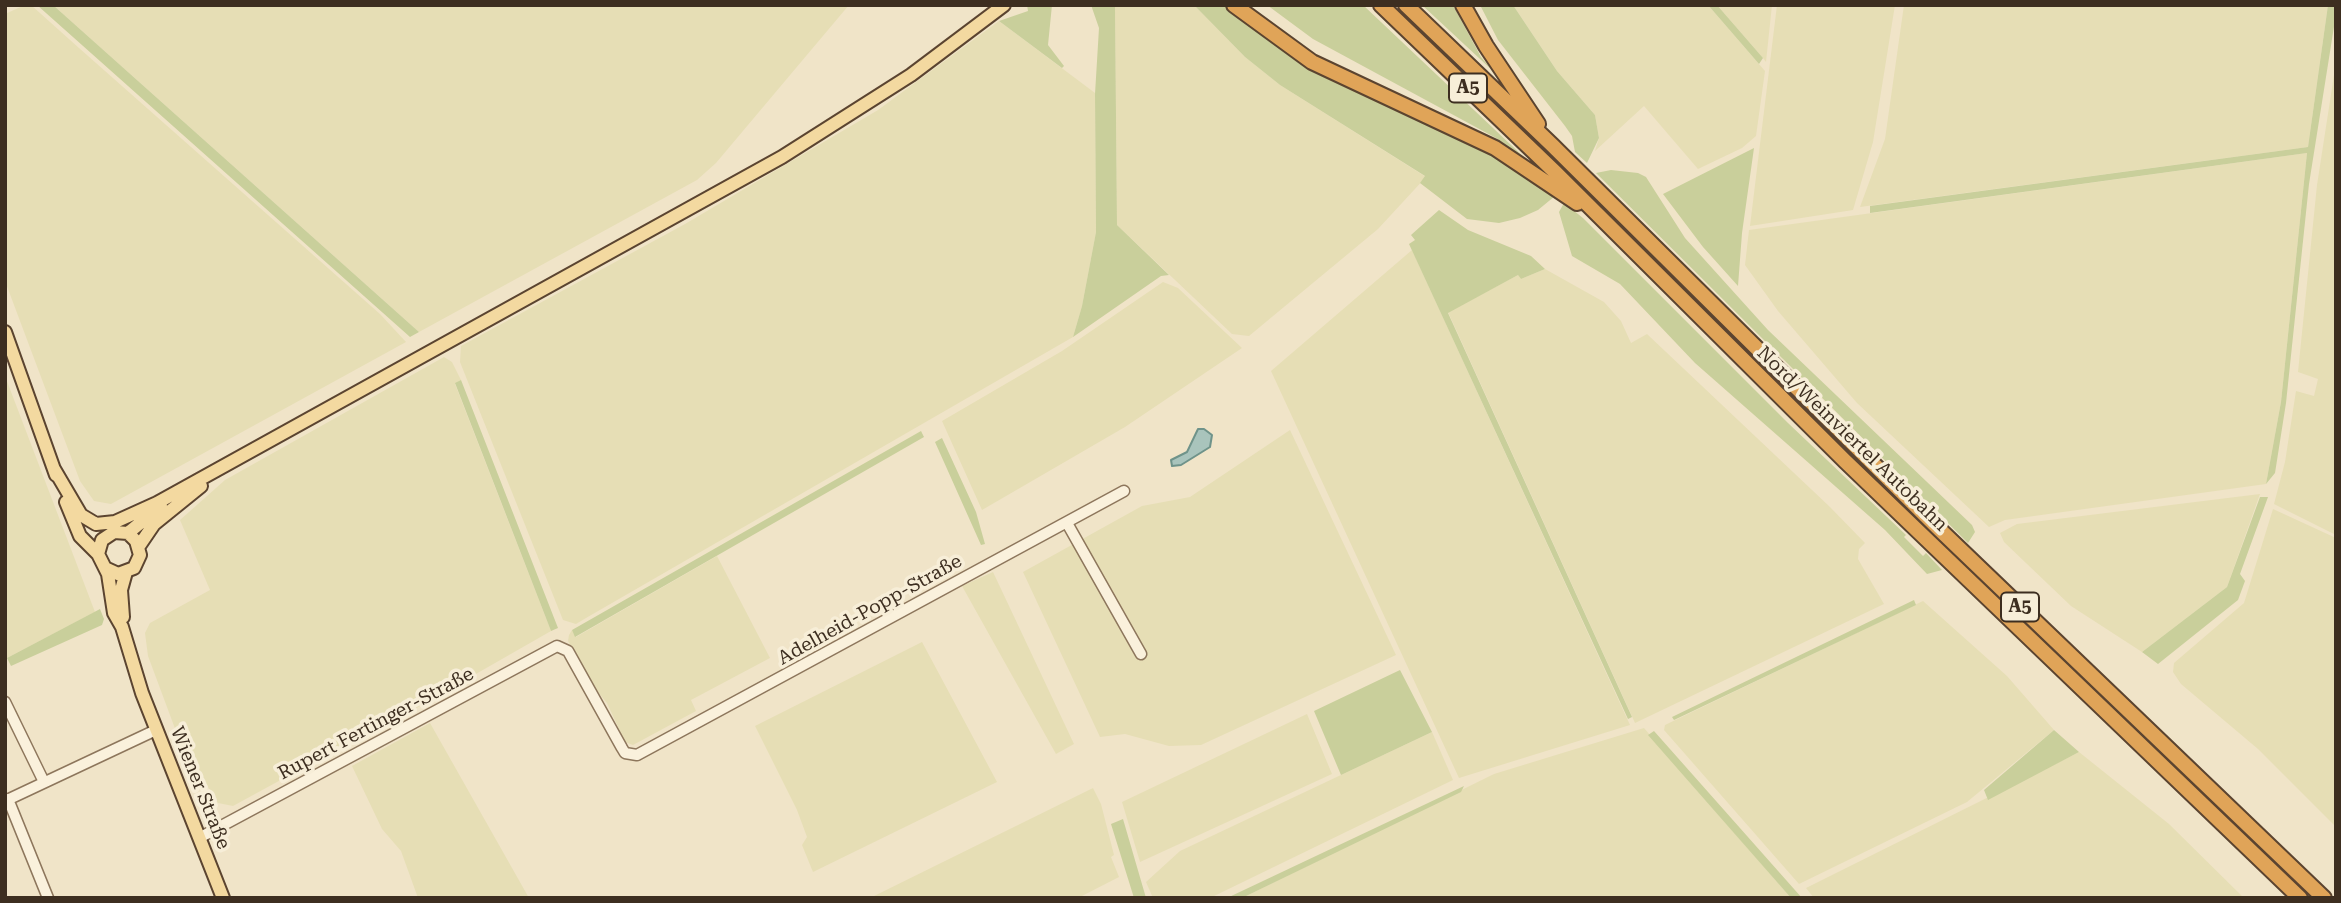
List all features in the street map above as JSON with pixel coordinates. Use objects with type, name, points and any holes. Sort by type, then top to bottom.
[{"type":"highway","points":[[1234,5],[1312,62],[1494,148],[1611,227]]},
{"type":"highway","name":"Nord/Weinviertel Autobahn","points":[[1381,5],[1611,227],[1845,461],[2300,898]]},
{"type":"highway","name":"Nord/Weinviertel Autobahn","points":[[1406,5],[1552,145],[1938,528],[2324,898]]},
{"type":"highway","points":[[1463,5],[1491,54],[1552,145]]},
{"type":"main road","points":[[54,469],[81,515],[96,524],[115,522],[171,496],[782,157],[911,75],[1003,5]]},
{"type":"main road","points":[[5,332],[74,523],[84,541],[98,554],[105,568],[114,613],[122,627]]},
{"type":"main road","points":[[105,568],[113,573],[126,572],[136,564],[139,546],[165,514],[245,455]]},
{"type":"main road","points":[[98,554],[106,537],[114,532],[128,533],[171,496]]},
{"type":"main road","points":[[74,523],[87,533],[106,537]]},
{"type":"main road","points":[[128,533],[139,546]]},
{"type":"main road","points":[[122,627],[121,590],[126,572]]},
{"type":"main road","name":"Wiener Straße","points":[[122,627],[142,693],[223,898]]},
{"type":"street","name":"Adelheid-Popp-Straße","points":[[568,651],[622,748],[631,755],[646,751],[1124,491]]},
{"type":"street","points":[[1067,523],[1140,654]]},
{"type":"street","name":"Rupert Fertinger-Straße","points":[[199,838],[552,647],[562,646],[568,651]]},
{"type":"street","points":[[5,702],[44,782]]},
{"type":"street","points":[[48,898],[7,800],[156,730]]},
{"type":"shaded area","points":[[31,5],[380,314],[406,342],[111,504],[94,501],[80,481],[5,281],[5,14]]},
{"type":"shaded area","points":[[53,5],[849,5],[716,163],[697,180],[419,332]]},
{"type":"shaded area","points":[[1115,5],[1194,5],[1245,57],[1280,85],[1426,177],[1378,229],[1249,336],[1232,334],[1117,225]]},
{"type":"shaded area","points":[[1513,5],[1708,5],[1765,71],[1756,136],[1742,148],[1698,169],[1644,106],[1595,151],[1599,138],[1595,115],[1557,71]]},
{"type":"shaded area","points":[[1717,5],[1772,5],[1766,62],[1763,58]]},
{"type":"shaded area","points":[[1777,5],[1895,5],[1873,142],[1853,210],[1750,226]]},
{"type":"shaded area","points":[[1904,5],[2328,5],[2308,147],[1860,207],[1885,139]]},
{"type":"shaded area","points":[[999,21],[1095,93],[1096,232],[1082,306],[1073,337],[576,624],[563,620],[460,362],[461,346],[685,224],[878,110]]},
{"type":"shaded area","points":[[2336,62],[2336,535],[2274,504],[2285,462],[2296,391],[2314,396],[2318,379],[2298,372],[2317,185]]},
{"type":"shaded area","points":[[2307,153],[2281,402],[2266,484],[2005,520],[1989,527],[1857,403],[1778,311],[1745,265],[1749,230]]},
{"type":"shaded area","points":[[1412,250],[1630,725],[1459,778],[1271,371]]},
{"type":"shaded area","points":[[1545,269],[1604,302],[1621,321],[1631,343],[1647,334],[1830,507],[1865,543],[1859,549],[1858,559],[1884,604],[1635,723],[1448,312],[1518,275],[1521,279]]},
{"type":"shaded area","points":[[1163,282],[1178,288],[1242,348],[1125,427],[982,510],[942,421],[1062,351]]},
{"type":"shaded area","points":[[444,357],[452,362],[461,380],[455,384],[551,631],[371,734],[354,740],[233,806],[218,803],[180,742],[148,656],[145,633],[150,623],[210,590],[180,520],[225,480]]},
{"type":"shaded area","points":[[5,376],[95,612],[7,658],[5,649]]},
{"type":"shaded area","points":[[1290,430],[1396,655],[1201,745],[1169,746],[1125,734],[1100,737],[1023,572],[1142,506],[1190,497]]},
{"type":"shaded area","points":[[2260,494],[2227,587],[2142,652],[2071,606],[2004,542],[2000,533],[2017,524]]},
{"type":"shaded area","points":[[2273,509],[2336,538],[2336,827],[2258,749],[2181,684],[2173,672],[2174,663],[2244,603]]},
{"type":"shaded area","points":[[717,556],[770,658],[691,700],[696,711],[633,745],[625,742],[607,703],[596,690],[568,641],[569,635],[572,630],[576,637]]},
{"type":"shaded area","points":[[993,572],[1074,744],[1056,754],[962,586]]},
{"type":"shaded area","points":[[1923,601],[2007,676],[2054,730],[1967,802],[1799,884],[1664,730],[1665,725]]},
{"type":"shaded area","points":[[922,642],[997,782],[813,872],[802,845],[807,837],[797,810],[755,726]]},
{"type":"shaded area","points":[[1307,714],[1332,774],[1140,862],[1122,802]]},
{"type":"shaded area","points":[[430,723],[529,898],[418,898],[401,851],[382,829],[352,766]]},
{"type":"shaded area","points":[[1644,728],[1791,898],[1242,898],[1494,774]]},
{"type":"shaded area","points":[[1432,732],[1453,780],[1210,898],[1153,898],[1146,882],[1180,851]]},
{"type":"shaded area","points":[[2079,752],[2169,824],[2244,898],[1814,898],[1806,888]]},
{"type":"shaded area","points":[[1093,788],[1101,804],[1114,855],[1111,857],[1119,877],[1078,898],[870,898]]},
{"type":"green space","points":[[37,5],[53,5],[419,332],[410,337]]},
{"type":"green space","points":[[1027,5],[1052,5],[1048,45],[1064,66],[1062,68],[999,21],[1028,11]]},
{"type":"green space","points":[[1091,5],[1115,5],[1117,225],[1169,275],[1161,276],[1073,337],[1082,306],[1096,232],[1095,94],[1099,28]]},
{"type":"green space","points":[[1194,5],[1225,5],[1291,55],[1341,84],[1460,138],[1500,159],[1555,196],[1538,210],[1520,218],[1499,223],[1467,219],[1420,183],[1425,176],[1280,85],[1245,57]]},
{"type":"green space","points":[[1267,5],[1363,5],[1530,163],[1496,138],[1313,39]]},
{"type":"green space","points":[[1422,5],[1453,5],[1481,57],[1494,72]]},
{"type":"green space","points":[[1480,5],[1513,5],[1557,71],[1595,115],[1599,138],[1587,163],[1575,152],[1572,136],[1565,126],[1498,40]]},
{"type":"green space","points":[[1708,5],[1717,5],[1763,58],[1759,64]]},
{"type":"green space","points":[[2328,5],[2336,5],[2336,14],[2309,184],[2286,403],[2275,473],[2266,484],[2281,402],[2307,153],[1870,213],[1870,206],[2308,147]]},
{"type":"green space","points":[[1754,148],[1742,233],[1738,286],[1703,247],[1663,194]]},
{"type":"green space","points":[[1611,170],[1638,173],[1646,177],[1685,238],[1768,330],[1972,525],[1975,532],[1968,543],[1596,173]]},
{"type":"green space","points":[[1564,203],[1583,218],[1788,423],[1906,535],[1904,537],[1923,556],[1926,553],[1942,570],[1927,574],[1885,530],[1695,363],[1620,284],[1572,256],[1559,212]]},
{"type":"green space","points":[[1439,210],[1468,230],[1531,256],[1545,269],[1521,279],[1518,275],[1448,313],[1632,717],[1628,719],[1409,244],[1415,240],[1411,235]]},
{"type":"green space","points":[[461,380],[558,628],[551,631],[455,383]]},
{"type":"green space","points":[[921,431],[924,437],[575,637],[572,630]]},
{"type":"green space","points":[[942,438],[976,512],[985,544],[981,545],[935,442]]},
{"type":"green space","points":[[2260,497],[2268,497],[2240,574],[2245,581],[2238,600],[2158,664],[2142,652],[2227,587]]},
{"type":"green space","points":[[1914,600],[1916,605],[1674,720],[1672,717]]},
{"type":"green space","points":[[100,609],[104,619],[102,625],[11,666],[7,658]]},
{"type":"green space","points":[[1400,670],[1432,732],[1341,775],[1314,711]]},
{"type":"green space","points":[[2054,730],[2079,752],[1988,800],[1984,790]]},
{"type":"green space","points":[[1654,731],[1802,898],[1791,898],[1648,735]]},
{"type":"green space","points":[[1464,786],[1461,792],[1242,898],[1227,898]]},
{"type":"green space","points":[[1123,819],[1146,898],[1134,898],[1111,824]]},
{"type":"water","points":[[1198,429],[1204,429],[1212,435],[1210,447],[1181,465],[1172,466],[1171,460],[1187,452]]}]
